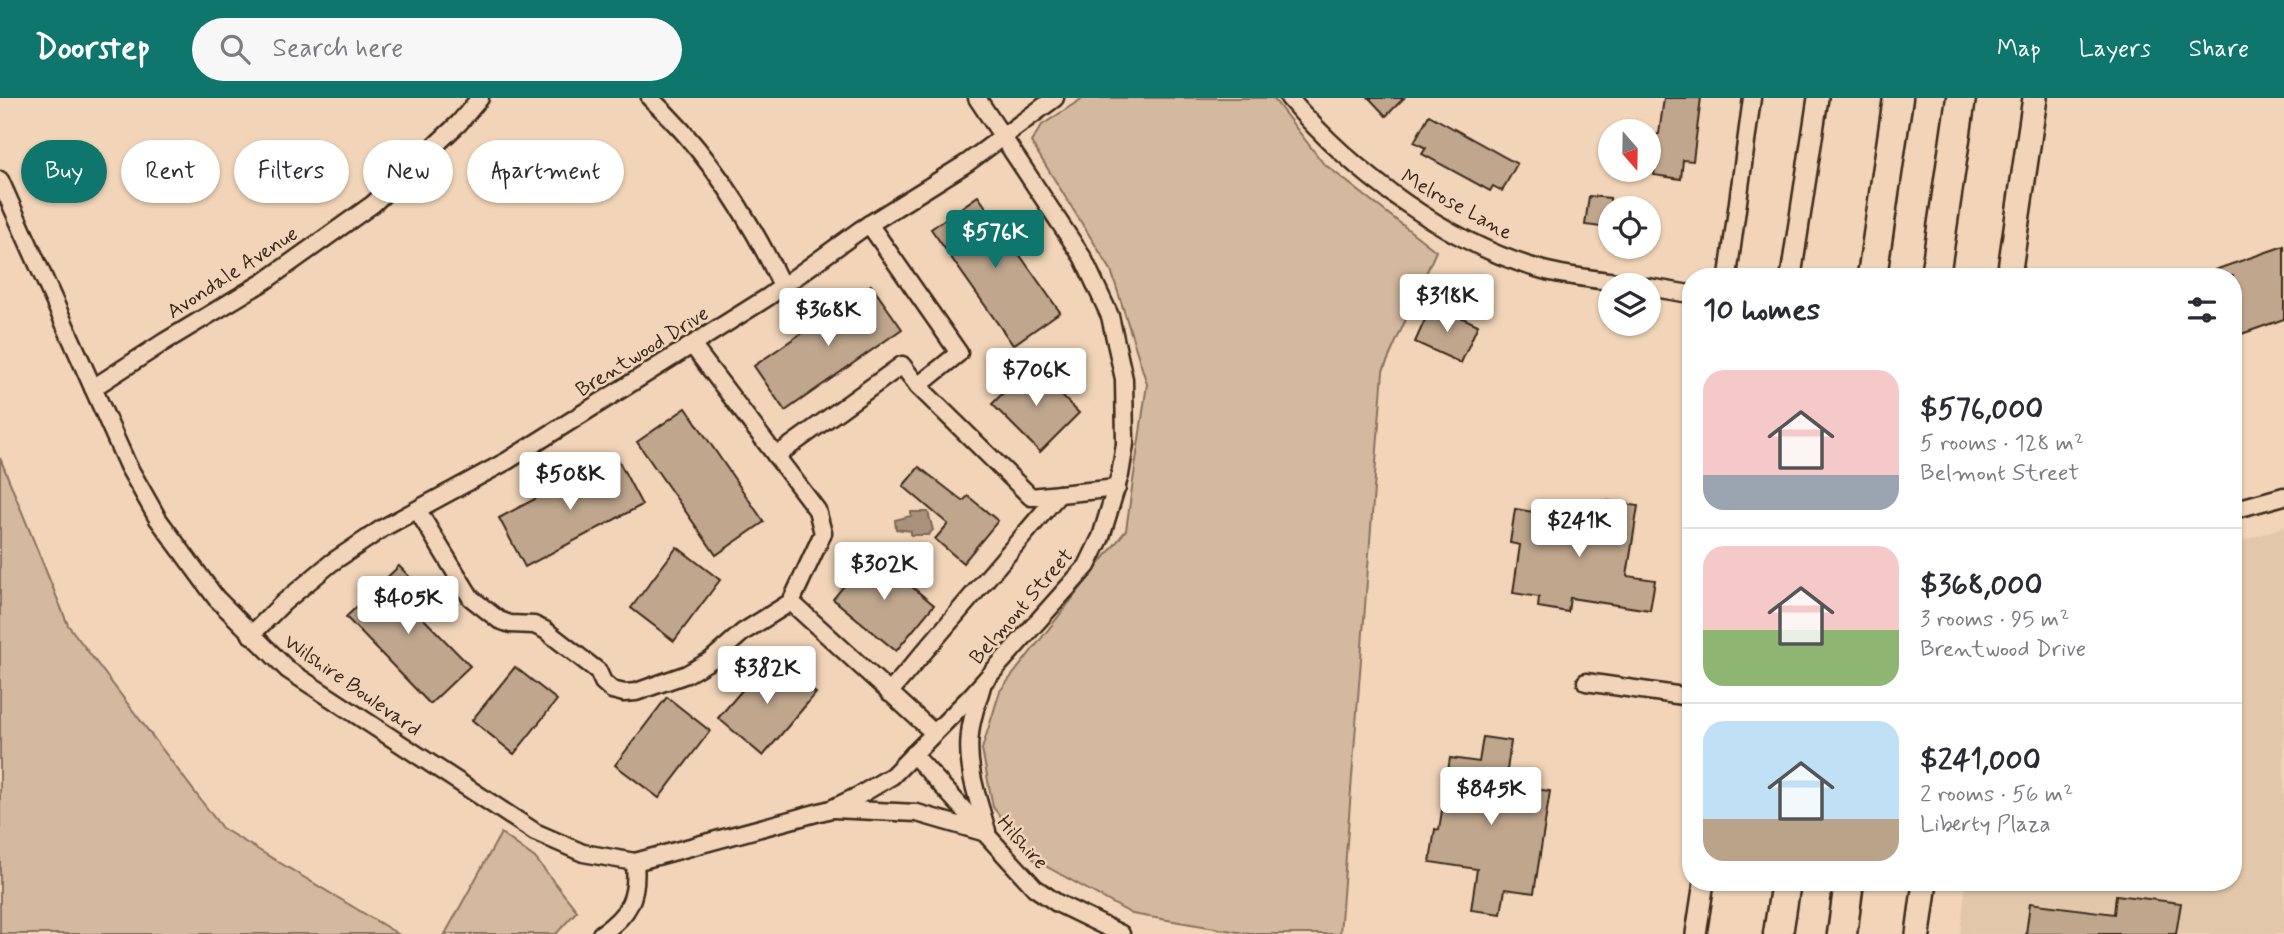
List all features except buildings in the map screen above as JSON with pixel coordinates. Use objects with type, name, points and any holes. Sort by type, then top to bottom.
[{"type":"highway","points":[[1873,268],[1898,98]]},
{"type":"highway","points":[[1936,268],[1961,98]]},
{"type":"highway","points":[[1778,934],[1785,891]]},
{"type":"highway","points":[[1842,934],[1848,891]]},
{"type":"main road","points":[[2010,268],[2035,98]]},
{"type":"main road","points":[[1918,934],[1924,891]]},
{"type":"street","name":"Avondale Avenue","points":[[93,388],[265,281],[373,204],[459,123],[480,98]]},
{"type":"street","points":[[650,98],[683,132],[721,180],[757,237],[782,286]]},
{"type":"street","name":"Belmont Street","points":[[635,862],[831,809],[892,776],[983,682],[1087,566],[1101,537],[1117,488],[1125,443],[1126,411],[1122,369],[1110,316],[1083,258],[977,98]]},
{"type":"street","name":"Brentwood Drive","points":[[251,635],[283,603],[331,563],[383,528],[507,461],[692,345],[869,224],[967,163],[1055,98]]},
{"type":"street","name":"Melrose Lane","points":[[1289,98],[1317,129],[1360,169],[1442,225],[1476,243],[1543,270],[1598,279]]},
{"type":"street","points":[[1729,268],[1752,98]]},
{"type":"street","points":[[1792,268],[1818,98]]},
{"type":"street","name":"Wilshire Boulevard","points":[[0,180],[128,466],[158,519],[186,560],[251,635],[288,670],[535,832],[583,853],[635,862]]},
{"type":"street","points":[[869,224],[959,353],[918,386]]},
{"type":"street","points":[[1661,289],[1682,293]]},
{"type":"street","points":[[418,511],[479,607],[510,624],[534,625],[545,630],[598,671],[603,682],[612,690],[624,694],[662,684],[711,660],[743,632],[791,602],[823,533],[817,510],[692,345]]},
{"type":"street","points":[[776,456],[902,365],[918,386],[1031,497],[1117,488]]},
{"type":"street","points":[[889,693],[1059,494]]},
{"type":"street","points":[[2242,508],[2284,496]]},
{"type":"street","points":[[791,602],[934,733]]},
{"type":"street","name":"Belmont Street","points":[[983,682],[970,732],[968,756],[972,782],[988,833]]},
{"type":"street","points":[[1586,682],[1682,696]]},
{"type":"street","name":"Hilshire","points":[[913,754],[988,833],[1035,888],[1121,934]]},
{"type":"street","points":[[831,809],[917,813],[988,833]]},
{"type":"street","points":[[601,934],[630,906],[637,888],[635,862]]},
{"type":"street","points":[[1696,934],[1703,891]]},
{"type":"shaded area","points":[[1083,98],[1273,98],[1323,163],[1436,251],[1383,371],[1340,934],[1250,934],[1132,914],[1033,859],[993,807],[982,749],[1000,691],[1126,530],[1147,384],[1111,270],[1031,142],[1042,125]]},
{"type":"shaded area","points":[[0,458],[68,625],[222,828],[398,934],[0,934]]},
{"type":"shaded area","points":[[911,512],[928,512],[933,530],[928,535],[911,535],[911,531],[896,529],[895,520],[911,516]]},
{"type":"shaded area","points":[[2284,527],[2284,934],[1960,934],[1965,891],[2242,891],[2242,541]]},
{"type":"shaded area","points":[[501,833],[535,858],[577,911],[556,934],[445,934]]}]
